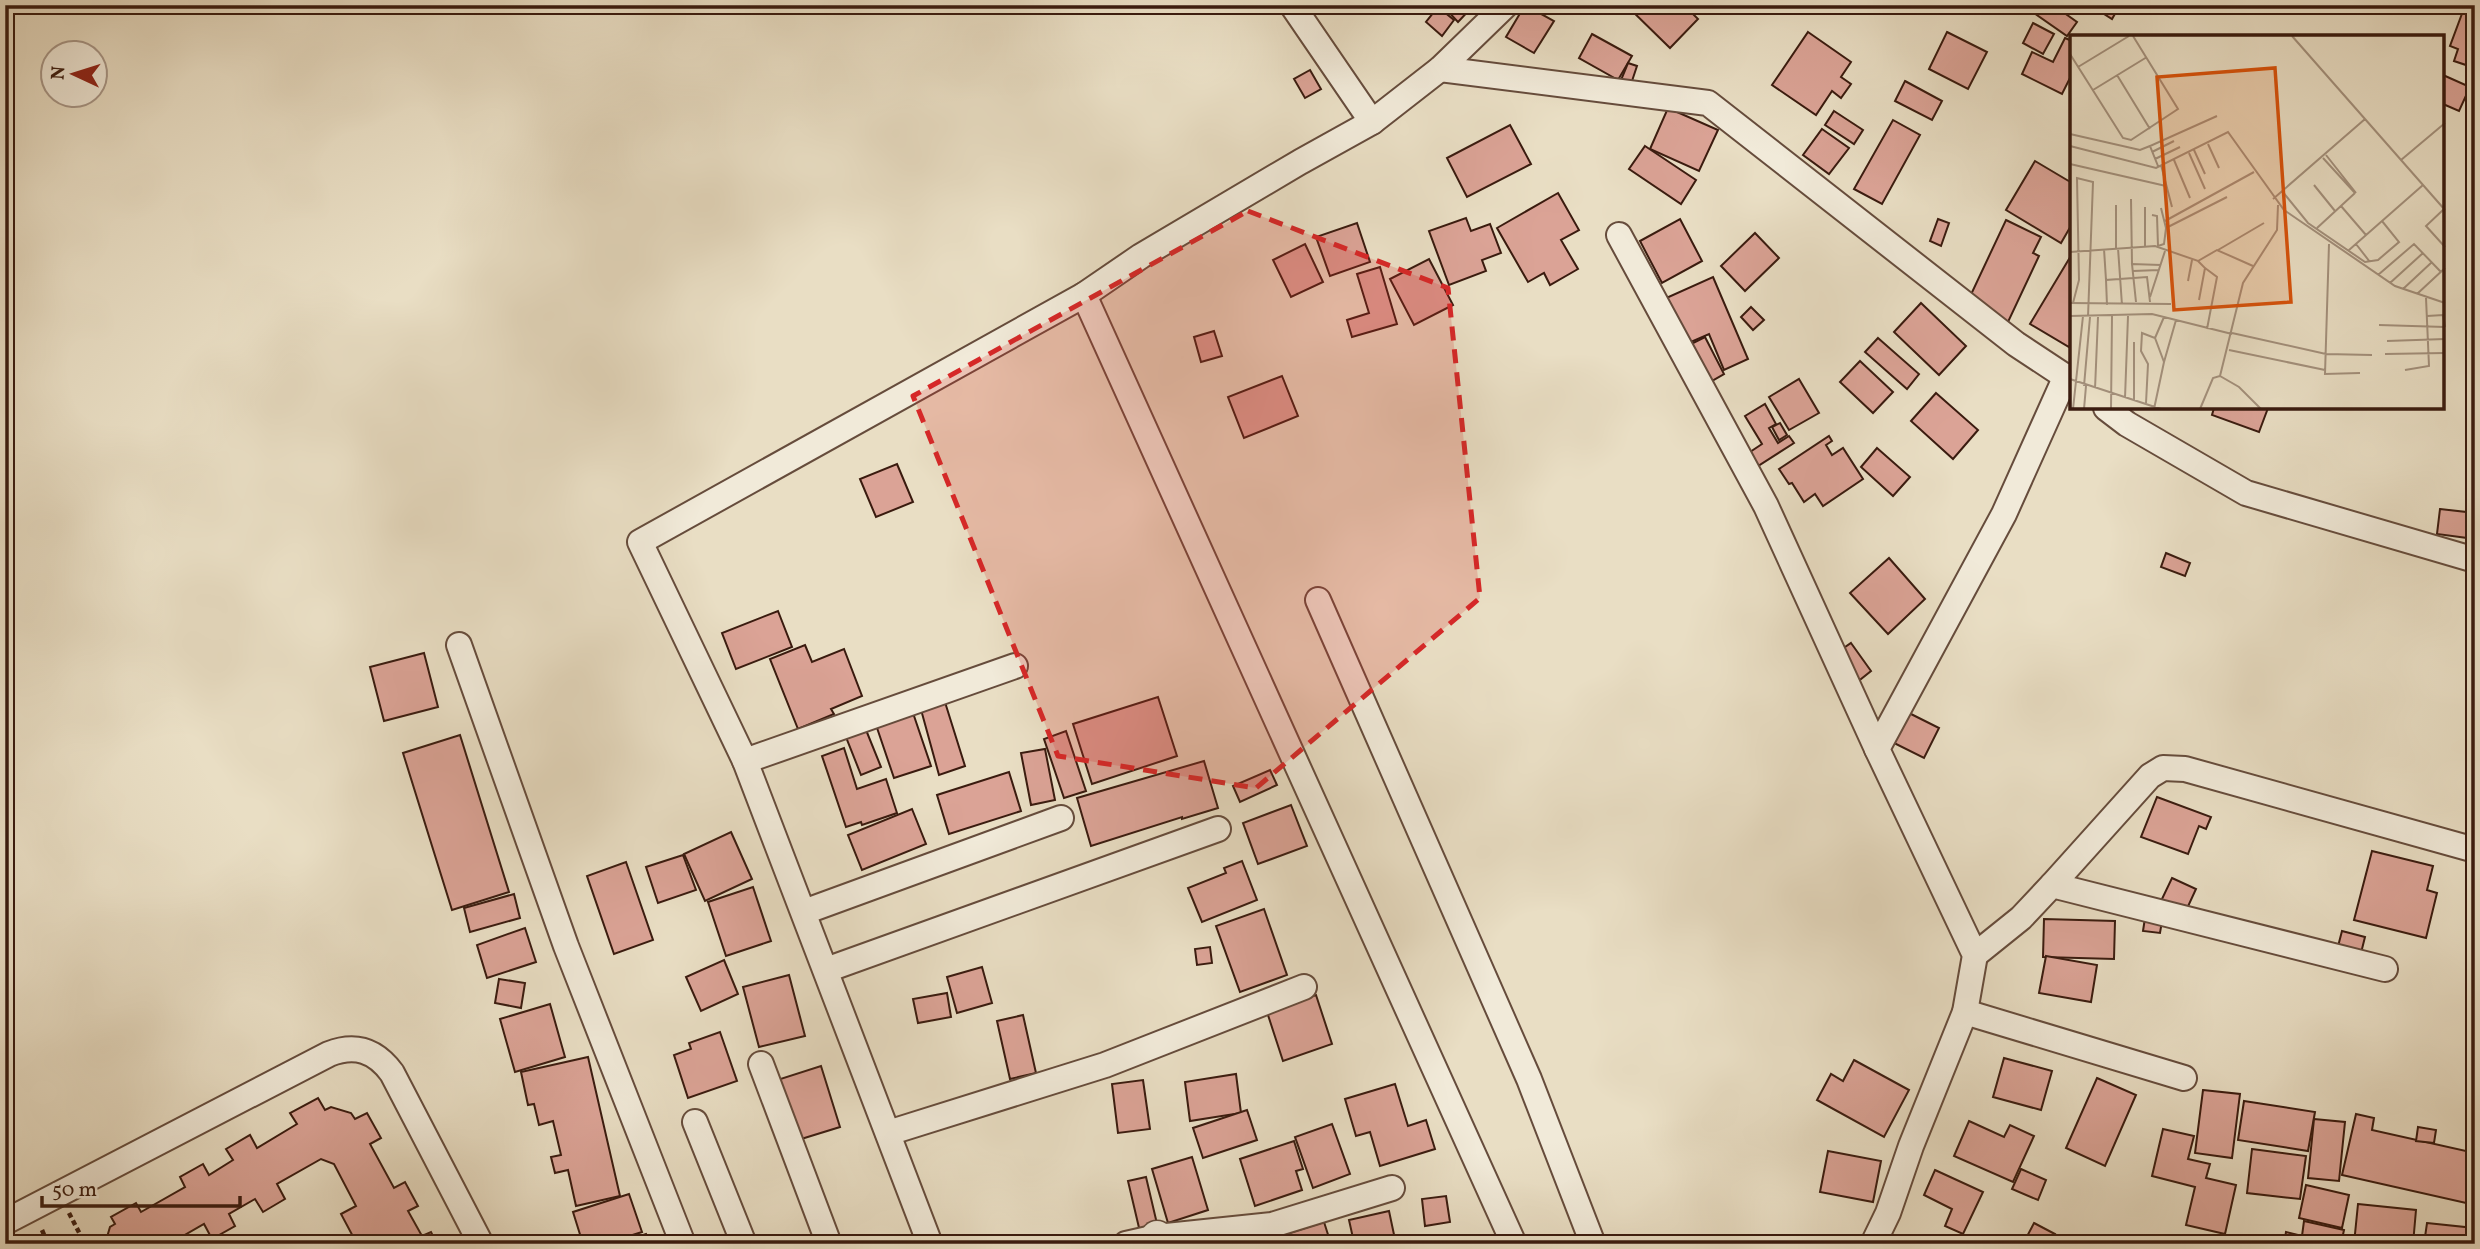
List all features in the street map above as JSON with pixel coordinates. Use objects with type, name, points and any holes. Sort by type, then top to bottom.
[{"type":"street","points":[[930,1244],[745,761],[640,542],[1084,295],[1141,256],[1372,122],[1440,69],[1506,5]]},
{"type":"street","points":[[1298,7],[1372,122]]},
{"type":"street","points":[[1440,69],[1707,103],[2016,344],[2069,379],[2004,514],[1877,749]]},
{"type":"street","points":[[1619,235],[1766,506],[1975,955],[1965,1012],[1911,1146],[1888,1213],[1873,1244]]},
{"type":"street","points":[[1084,295],[1514,1244]]},
{"type":"street","points":[[2109,410],[2127,424],[2246,493],[2475,561]]},
{"type":"street","points":[[1318,600],[1529,1079],[1593,1244]]},
{"type":"street","points":[[459,645],[566,946],[683,1244]]},
{"type":"street","points":[[745,761],[1015,666]]},
{"type":"street","points":[[1975,955],[2021,918],[2150,776],[2163,768],[2185,769],[2475,850]]},
{"type":"street","points":[[804,912],[1061,818]]},
{"type":"street","points":[[826,970],[1218,829]]},
{"type":"street","points":[[2052,885],[2385,969]]},
{"type":"street","points":[[888,1133],[1105,1065],[1304,987]]},
{"type":"street","points":[[1965,1012],[2183,1078]]},
{"type":"street","points":[[5,1222],[328,1054],[342,1048],[357,1048],[383,1061],[392,1073],[481,1244]]},
{"type":"street","points":[[761,1064],[829,1244]]},
{"type":"street","points":[[695,1122],[744,1244]]},
{"type":"street","points":[[1126,1244],[1272,1225],[1392,1188]]},
{"type":"highlighted area","points":[[1248,211],[1448,288],[1480,598],[1256,788],[1058,756],[913,396]]},
{"type":"building","points":[[1442,5],[1474,5],[1458,22]]},
{"type":"building","points":[[1525,5],[1554,21],[1534,53],[1506,37]]},
{"type":"building","points":[[1626,5],[1684,5],[1698,19],[1670,48]]},
{"type":"building","points":[[2040,5],[2053,5],[2077,22],[2067,36],[2034,13]]},
{"type":"building","points":[[2090,5],[2120,5],[2112,19]]},
{"type":"building","points":[[1438,7],[1454,20],[1442,36],[1426,22]]},
{"type":"building","points":[[2463,11],[2475,15],[2475,68],[2454,61],[2458,49],[2450,46]]},
{"type":"building","points":[[2033,23],[2054,34],[2043,54],[2023,43]]},
{"type":"building","points":[[1808,32],[1851,62],[1841,77],[1851,84],[1841,98],[1832,91],[1816,115],[1772,85]]},
{"type":"building","points":[[1947,32],[1987,52],[1968,89],[1929,69]]},
{"type":"building","points":[[1592,34],[1632,56],[1618,80],[1579,58]]},
{"type":"building","points":[[2065,38],[2070,40],[2070,78],[2062,94],[2022,74],[2032,52],[2053,62]]},
{"type":"building","points":[[1628,63],[1637,66],[1631,84],[1621,80]]},
{"type":"building","points":[[1310,70],[1321,89],[1305,98],[1294,79]]},
{"type":"building","points":[[2445,76],[2470,87],[2459,111],[2445,105]]},
{"type":"building","points":[[1905,81],[1942,101],[1932,120],[1895,101]]},
{"type":"building","points":[[1668,108],[1718,130],[1699,171],[1650,149]]},
{"type":"building","points":[[1834,111],[1863,130],[1854,144],[1825,125]]},
{"type":"building","points":[[1893,120],[1920,135],[1882,204],[1854,189]]},
{"type":"building","points":[[1510,125],[1531,164],[1467,197],[1447,158]]},
{"type":"building","points":[[1822,129],[1849,148],[1829,174],[1803,155]]},
{"type":"building","points":[[1645,146],[1696,180],[1681,204],[1629,169]]},
{"type":"building","points":[[2035,161],[2070,182],[2070,227],[2061,243],[2006,210]]},
{"type":"building","points":[[1558,193],[1579,230],[1561,240],[1578,269],[1550,285],[1544,273],[1528,282],[1497,228]]},
{"type":"building","points":[[1466,218],[1471,231],[1490,224],[1501,253],[1482,260],[1486,271],[1449,285],[1429,231]]},
{"type":"building","points":[[1680,219],[1702,261],[1662,283],[1640,241]]},
{"type":"building","points":[[1938,219],[1949,223],[1941,246],[1930,241]]},
{"type":"building","points":[[2006,220],[2041,237],[2033,253],[2039,256],[2008,322],[1967,303]]},
{"type":"building","points":[[1357,223],[1370,262],[1330,276],[1316,237]]},
{"type":"building","points":[[1755,233],[1779,258],[1745,291],[1721,266]]},
{"type":"building","points":[[1305,244],[1323,282],[1291,297],[1273,260]]},
{"type":"building","points":[[2070,257],[2069,347],[2030,324]]},
{"type":"building","points":[[1429,259],[1453,305],[1414,325],[1390,279]]},
{"type":"building","points":[[1380,267],[1397,324],[1352,337],[1347,320],[1369,313],[1357,274]]},
{"type":"building","points":[[1713,277],[1748,359],[1724,370],[1709,334],[1684,345],[1664,299]]},
{"type":"building","points":[[1921,303],[1966,346],[1939,375],[1894,332]]},
{"type":"building","points":[[1751,307],[1764,320],[1753,330],[1741,317]]},
{"type":"building","points":[[1214,331],[1222,356],[1201,362],[1194,337]]},
{"type":"building","points":[[1705,337],[1724,374],[1710,382],[1691,344]]},
{"type":"building","points":[[1878,338],[1919,374],[1907,389],[1865,352]]},
{"type":"building","points":[[1860,361],[1893,392],[1873,413],[1840,382]]},
{"type":"building","points":[[1282,376],[1298,416],[1244,438],[1228,397]]},
{"type":"building","points":[[1799,379],[1819,413],[1789,430],[1769,397]]},
{"type":"building","points":[[1936,393],[1978,430],[1953,459],[1911,421]]},
{"type":"building","points":[[1765,404],[1776,424],[1769,428],[1778,443],[1789,436],[1794,443],[1758,466],[1750,452],[1762,444],[1745,416]]},
{"type":"building","points":[[2213,410],[2267,410],[2259,432],[2212,415]]},
{"type":"building","points":[[1780,423],[1787,435],[1779,440],[1772,427]]},
{"type":"building","points":[[1829,436],[1832,441],[1826,445],[1832,455],[1843,448],[1863,479],[1823,506],[1815,494],[1804,502],[1779,469]]},
{"type":"building","points":[[1877,448],[1910,477],[1893,496],[1861,467]]},
{"type":"building","points":[[897,464],[913,502],[876,517],[860,479]]},
{"type":"building","points":[[2440,509],[2475,513],[2475,539],[2437,534]]},
{"type":"building","points":[[2166,553],[2190,563],[2185,576],[2161,567]]},
{"type":"building","points":[[1889,558],[1925,599],[1888,634],[1850,593]]},
{"type":"building","points":[[778,611],[792,647],[736,669],[722,633]]},
{"type":"building","points":[[1851,643],[1871,671],[1856,683],[1835,654]]},
{"type":"building","points":[[805,645],[812,662],[844,649],[862,696],[831,709],[834,714],[798,729],[770,659]]},
{"type":"building","points":[[424,653],[438,707],[384,721],[370,667]]},
{"type":"building","points":[[1158,697],[1177,756],[1092,784],[1073,724]]},
{"type":"building","points":[[944,699],[965,766],[939,775],[920,706]]},
{"type":"building","points":[[912,710],[931,766],[894,778],[875,722]]},
{"type":"building","points":[[1903,710],[1939,728],[1924,758],[1888,740]]},
{"type":"building","points":[[864,725],[881,767],[861,775],[844,732]]},
{"type":"building","points":[[1066,731],[1086,791],[1064,798],[1044,739]]},
{"type":"building","points":[[460,735],[509,892],[452,910],[403,753]]},
{"type":"building","points":[[844,748],[857,789],[886,779],[897,813],[862,825],[861,822],[846,827],[822,756]]},
{"type":"building","points":[[1045,749],[1055,800],[1031,805],[1021,753]]},
{"type":"building","points":[[1204,761],[1218,808],[1091,846],[1077,798]]},
{"type":"building","points":[[1270,770],[1277,785],[1240,802],[1233,786]]},
{"type":"building","points":[[1009,772],[1021,811],[949,834],[937,795]]},
{"type":"building","points":[[2157,797],[2211,817],[2206,829],[2199,826],[2188,854],[2141,837]]},
{"type":"building","points":[[1291,805],[1307,846],[1258,864],[1243,823]]},
{"type":"building","points":[[912,809],[926,844],[862,870],[848,835]]},
{"type":"building","points":[[731,832],[752,879],[705,901],[684,854]]},
{"type":"building","points":[[2372,851],[2433,866],[2427,890],[2437,893],[2426,938],[2354,920]]},
{"type":"building","points":[[683,855],[696,890],[658,903],[646,867]]},
{"type":"building","points":[[1242,861],[1257,900],[1202,922],[1188,888],[1226,873],[1224,868]]},
{"type":"building","points":[[626,862],[653,940],[614,954],[587,876]]},
{"type":"building","points":[[2172,878],[2196,889],[2185,913],[2161,901]]},
{"type":"building","points":[[753,887],[771,941],[726,956],[708,902]]},
{"type":"building","points":[[514,894],[520,918],[470,932],[464,908]]},
{"type":"building","points":[[1264,909],[1287,975],[1240,992],[1216,926]]},
{"type":"building","points":[[2145,918],[2162,921],[2160,933],[2143,931]]},
{"type":"building","points":[[2044,919],[2115,921],[2114,959],[2043,957]]},
{"type":"building","points":[[525,928],[536,962],[487,978],[477,945]]},
{"type":"building","points":[[2342,931],[2365,937],[2359,961],[2336,954]]},
{"type":"building","points":[[1210,947],[1212,963],[1197,965],[1195,949]]},
{"type":"building","points":[[2046,956],[2097,965],[2091,1002],[2039,993]]},
{"type":"building","points":[[724,960],[738,994],[701,1011],[686,977]]},
{"type":"building","points":[[982,967],[992,1003],[957,1013],[947,977]]},
{"type":"building","points":[[789,975],[805,1036],[759,1047],[743,987]]},
{"type":"building","points":[[499,979],[525,983],[521,1008],[495,1003]]},
{"type":"building","points":[[947,993],[951,1017],[918,1023],[913,999]]},
{"type":"building","points":[[1316,995],[1332,1044],[1283,1061],[1267,1012]]},
{"type":"building","points":[[550,1004],[565,1057],[515,1072],[500,1019]]},
{"type":"building","points":[[1023,1015],[1036,1073],[1010,1079],[997,1021]]},
{"type":"building","points":[[720,1032],[737,1081],[688,1098],[674,1055],[691,1049],[689,1043]]},
{"type":"building","points":[[588,1057],[620,1196],[576,1206],[568,1170],[555,1173],[551,1157],[561,1155],[553,1121],[539,1125],[534,1104],[528,1105],[521,1072]]},
{"type":"building","points":[[2004,1058],[2052,1071],[2041,1110],[1993,1097]]},
{"type":"building","points":[[1854,1060],[1909,1090],[1884,1137],[1817,1100],[1831,1074],[1843,1081]]},
{"type":"building","points":[[821,1066],[840,1127],[798,1140],[774,1081]]},
{"type":"building","points":[[1236,1074],[1241,1113],[1190,1121],[1185,1082]]},
{"type":"building","points":[[2097,1078],[2136,1095],[2105,1166],[2066,1148]]},
{"type":"building","points":[[1143,1080],[1150,1129],[1118,1133],[1112,1084]]},
{"type":"building","points":[[1395,1084],[1408,1126],[1426,1120],[1435,1149],[1380,1166],[1370,1132],[1356,1136],[1345,1099]]},
{"type":"building","points":[[2203,1090],[2240,1094],[2232,1158],[2195,1153]]},
{"type":"building","points":[[318,1098],[325,1110],[331,1107],[351,1113],[355,1119],[367,1113],[381,1138],[370,1144],[394,1188],[405,1182],[418,1206],[408,1211],[422,1236],[431,1232],[437,1244],[357,1244],[341,1214],[356,1206],[334,1164],[321,1159],[277,1184],[285,1199],[263,1212],[255,1199],[229,1214],[235,1226],[212,1239],[204,1224],[169,1244],[105,1244],[110,1227],[115,1224],[111,1217],[136,1203],[141,1212],[185,1187],[180,1177],[203,1164],[209,1175],[233,1160],[226,1149],[250,1135],[257,1148],[297,1124],[290,1113]]},
{"type":"building","points":[[2244,1101],[2315,1112],[2308,1151],[2238,1140]]},
{"type":"building","points":[[1247,1110],[1257,1140],[1203,1158],[1193,1128]]},
{"type":"building","points":[[2356,1114],[2374,1118],[2372,1130],[2475,1153],[2475,1205],[2342,1175]]},
{"type":"building","points":[[2314,1119],[2345,1122],[2339,1181],[2308,1178]]},
{"type":"building","points":[[1969,1121],[2004,1137],[2010,1125],[2034,1136],[2013,1182],[1954,1156]]},
{"type":"building","points":[[1332,1124],[1350,1174],[1313,1188],[1295,1137]]},
{"type":"building","points":[[2418,1127],[2436,1130],[2434,1143],[2416,1141]]},
{"type":"building","points":[[2163,1129],[2194,1136],[2188,1159],[2210,1164],[2206,1178],[2236,1185],[2225,1234],[2186,1225],[2195,1187],[2152,1176]]},
{"type":"building","points":[[1294,1141],[1303,1169],[1296,1171],[1302,1190],[1255,1206],[1240,1159]]},
{"type":"building","points":[[2252,1149],[2306,1156],[2300,1199],[2247,1193]]},
{"type":"building","points":[[1828,1151],[1881,1161],[1873,1202],[1820,1192]]},
{"type":"building","points":[[1192,1157],[1208,1210],[1168,1223],[1152,1169]]},
{"type":"building","points":[[2021,1169],[2046,1180],[2038,1200],[2012,1189]]},
{"type":"building","points":[[1935,1170],[1983,1192],[1963,1234],[1945,1226],[1952,1209],[1924,1195]]},
{"type":"building","points":[[1146,1177],[1158,1228],[1140,1232],[1128,1181]]},
{"type":"building","points":[[2306,1185],[2349,1195],[2342,1228],[2299,1218]]},
{"type":"building","points":[[629,1194],[642,1232],[604,1244],[583,1244],[573,1212]]},
{"type":"building","points":[[1446,1196],[1450,1222],[1425,1226],[1422,1199]]},
{"type":"building","points":[[2358,1204],[2416,1210],[2413,1244],[2354,1244]]},
{"type":"building","points":[[1389,1211],[1396,1244],[1346,1244],[1345,1240],[1353,1238],[1349,1220]]},
{"type":"building","points":[[2304,1221],[2344,1230],[2341,1244],[2284,1244],[2286,1232],[2302,1236]]},
{"type":"building","points":[[1324,1222],[1331,1244],[1286,1244],[1283,1235]]},
{"type":"building","points":[[2034,1223],[2055,1234],[2050,1244],[2023,1244]]},
{"type":"building","points":[[2427,1223],[2474,1228],[2472,1244],[2424,1244]]},
{"type":"building","points":[[646,1234],[649,1244],[616,1244]]}]
